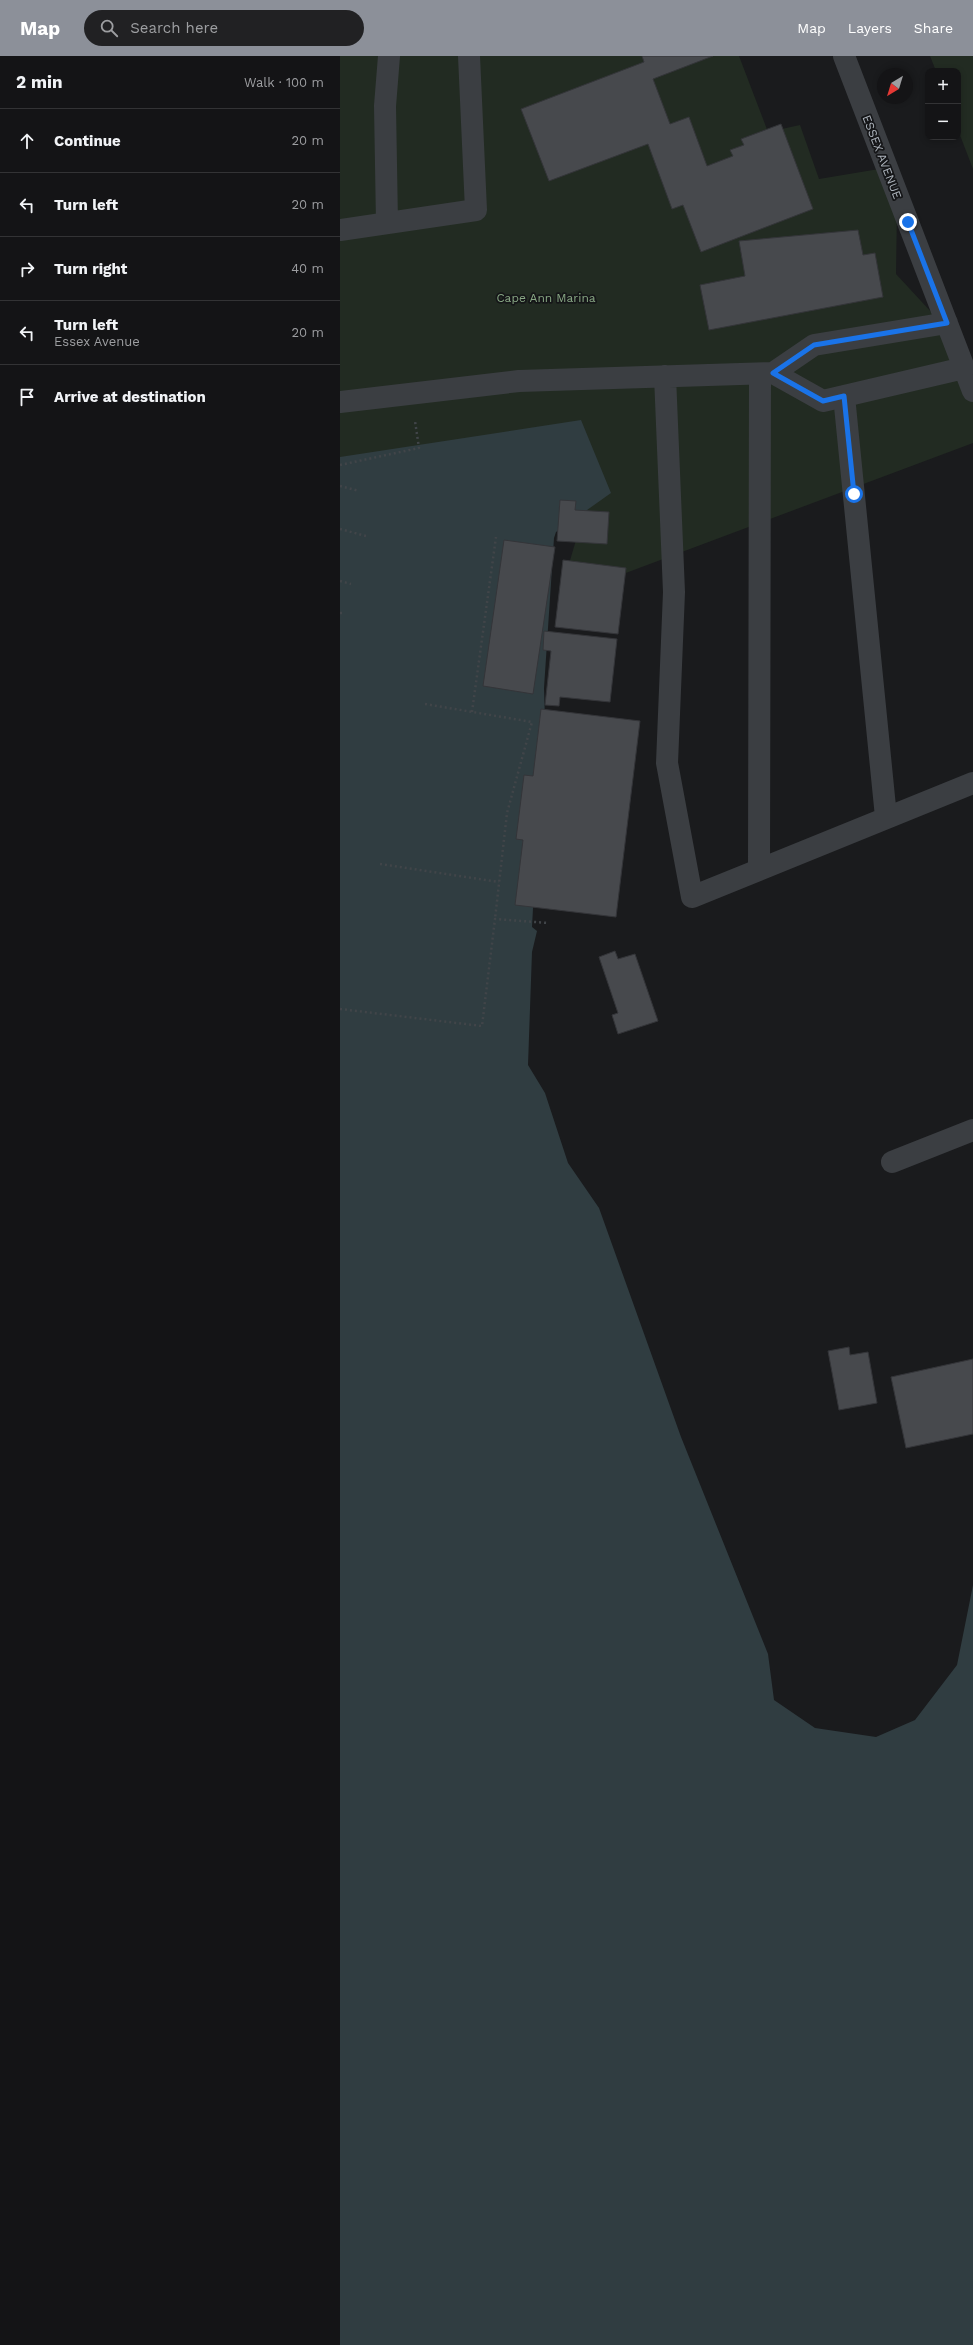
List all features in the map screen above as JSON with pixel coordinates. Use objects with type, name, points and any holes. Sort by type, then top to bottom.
[{"type":"street","points":[[387,223],[385,106],[388,56]]},
{"type":"street","points":[[340,230],[476,210],[470,56]]},
{"type":"street","name":"ESSEX AVENUE","points":[[844,56],[973,391]]},
{"type":"street","points":[[766,373],[814,345],[947,323]]},
{"type":"street","points":[[340,402],[498,383],[766,373],[823,401],[964,368]]},
{"type":"street","points":[[759,869],[766,373]]},
{"type":"street","points":[[665,376],[674,592],[667,762],[692,897],[973,783]]},
{"type":"street","points":[[844,396],[886,818]]},
{"type":"street","points":[[892,1162],[973,1130]]},
{"type":"path","points":[[340,466],[418,448],[414,419]]},
{"type":"path","points":[[340,486],[359,491]]},
{"type":"path","points":[[340,529],[366,536]]},
{"type":"path","points":[[472,712],[496,537]]},
{"type":"path","points":[[340,582],[352,584]]},
{"type":"path","points":[[340,1009],[482,1026],[507,813],[532,722],[425,704]]},
{"type":"path","points":[[380,864],[499,882]]},
{"type":"path","points":[[495,919],[548,923]]},
{"type":"green space","name":"Cape Ann Marina","points":[[340,56],[739,56],[768,132],[800,125],[819,179],[885,168],[897,209],[896,274],[958,341],[973,386],[973,443],[559,598],[581,523],[340,514]]},
{"type":"green space","points":[[930,56],[973,56],[973,169],[961,138],[961,68],[935,68]]},
{"type":"shaded area","points":[[581,420],[611,493],[556,532],[554,538],[544,688],[549,850],[536,852],[532,927],[537,931],[532,952],[528,1065],[545,1093],[568,1163],[599,1208],[681,1437],[768,1654],[774,1700],[815,1728],[876,1737],[915,1720],[957,1665],[973,1585],[973,2345],[340,2345],[340,457]]},
{"type":"building","points":[[642,56],[713,56],[653,79],[670,124],[689,117],[707,166],[733,156],[730,150],[744,145],[741,139],[781,124],[813,209],[701,252],[683,205],[672,209],[648,144],[549,181],[521,109],[644,62]]},
{"type":"building","points":[[858,230],[863,255],[875,253],[883,297],[709,330],[700,285],[745,276],[739,241]]},
{"type":"building","points":[[560,500],[576,501],[575,510],[609,512],[607,544],[557,541]]},
{"type":"building","points":[[504,540],[555,547],[533,694],[483,686]]},
{"type":"building","points":[[563,560],[626,568],[618,634],[555,627]]},
{"type":"building","points":[[544,631],[617,639],[610,702],[560,697],[559,706],[545,705],[551,651],[543,650]]},
{"type":"building","points":[[541,709],[640,721],[616,917],[515,905],[523,840],[516,839],[524,775],[533,776]]},
{"type":"building","points":[[615,951],[618,959],[635,954],[658,1021],[618,1034],[612,1015],[618,1013],[599,957]]},
{"type":"building","points":[[849,1347],[850,1355],[868,1352],[877,1403],[839,1410],[828,1351]]},
{"type":"building","points":[[973,1359],[973,1434],[906,1448],[891,1377]]},
{"type":"route","points":[[854,494],[844,396],[823,401],[773,373],[814,345],[947,323],[908,222]]}]
